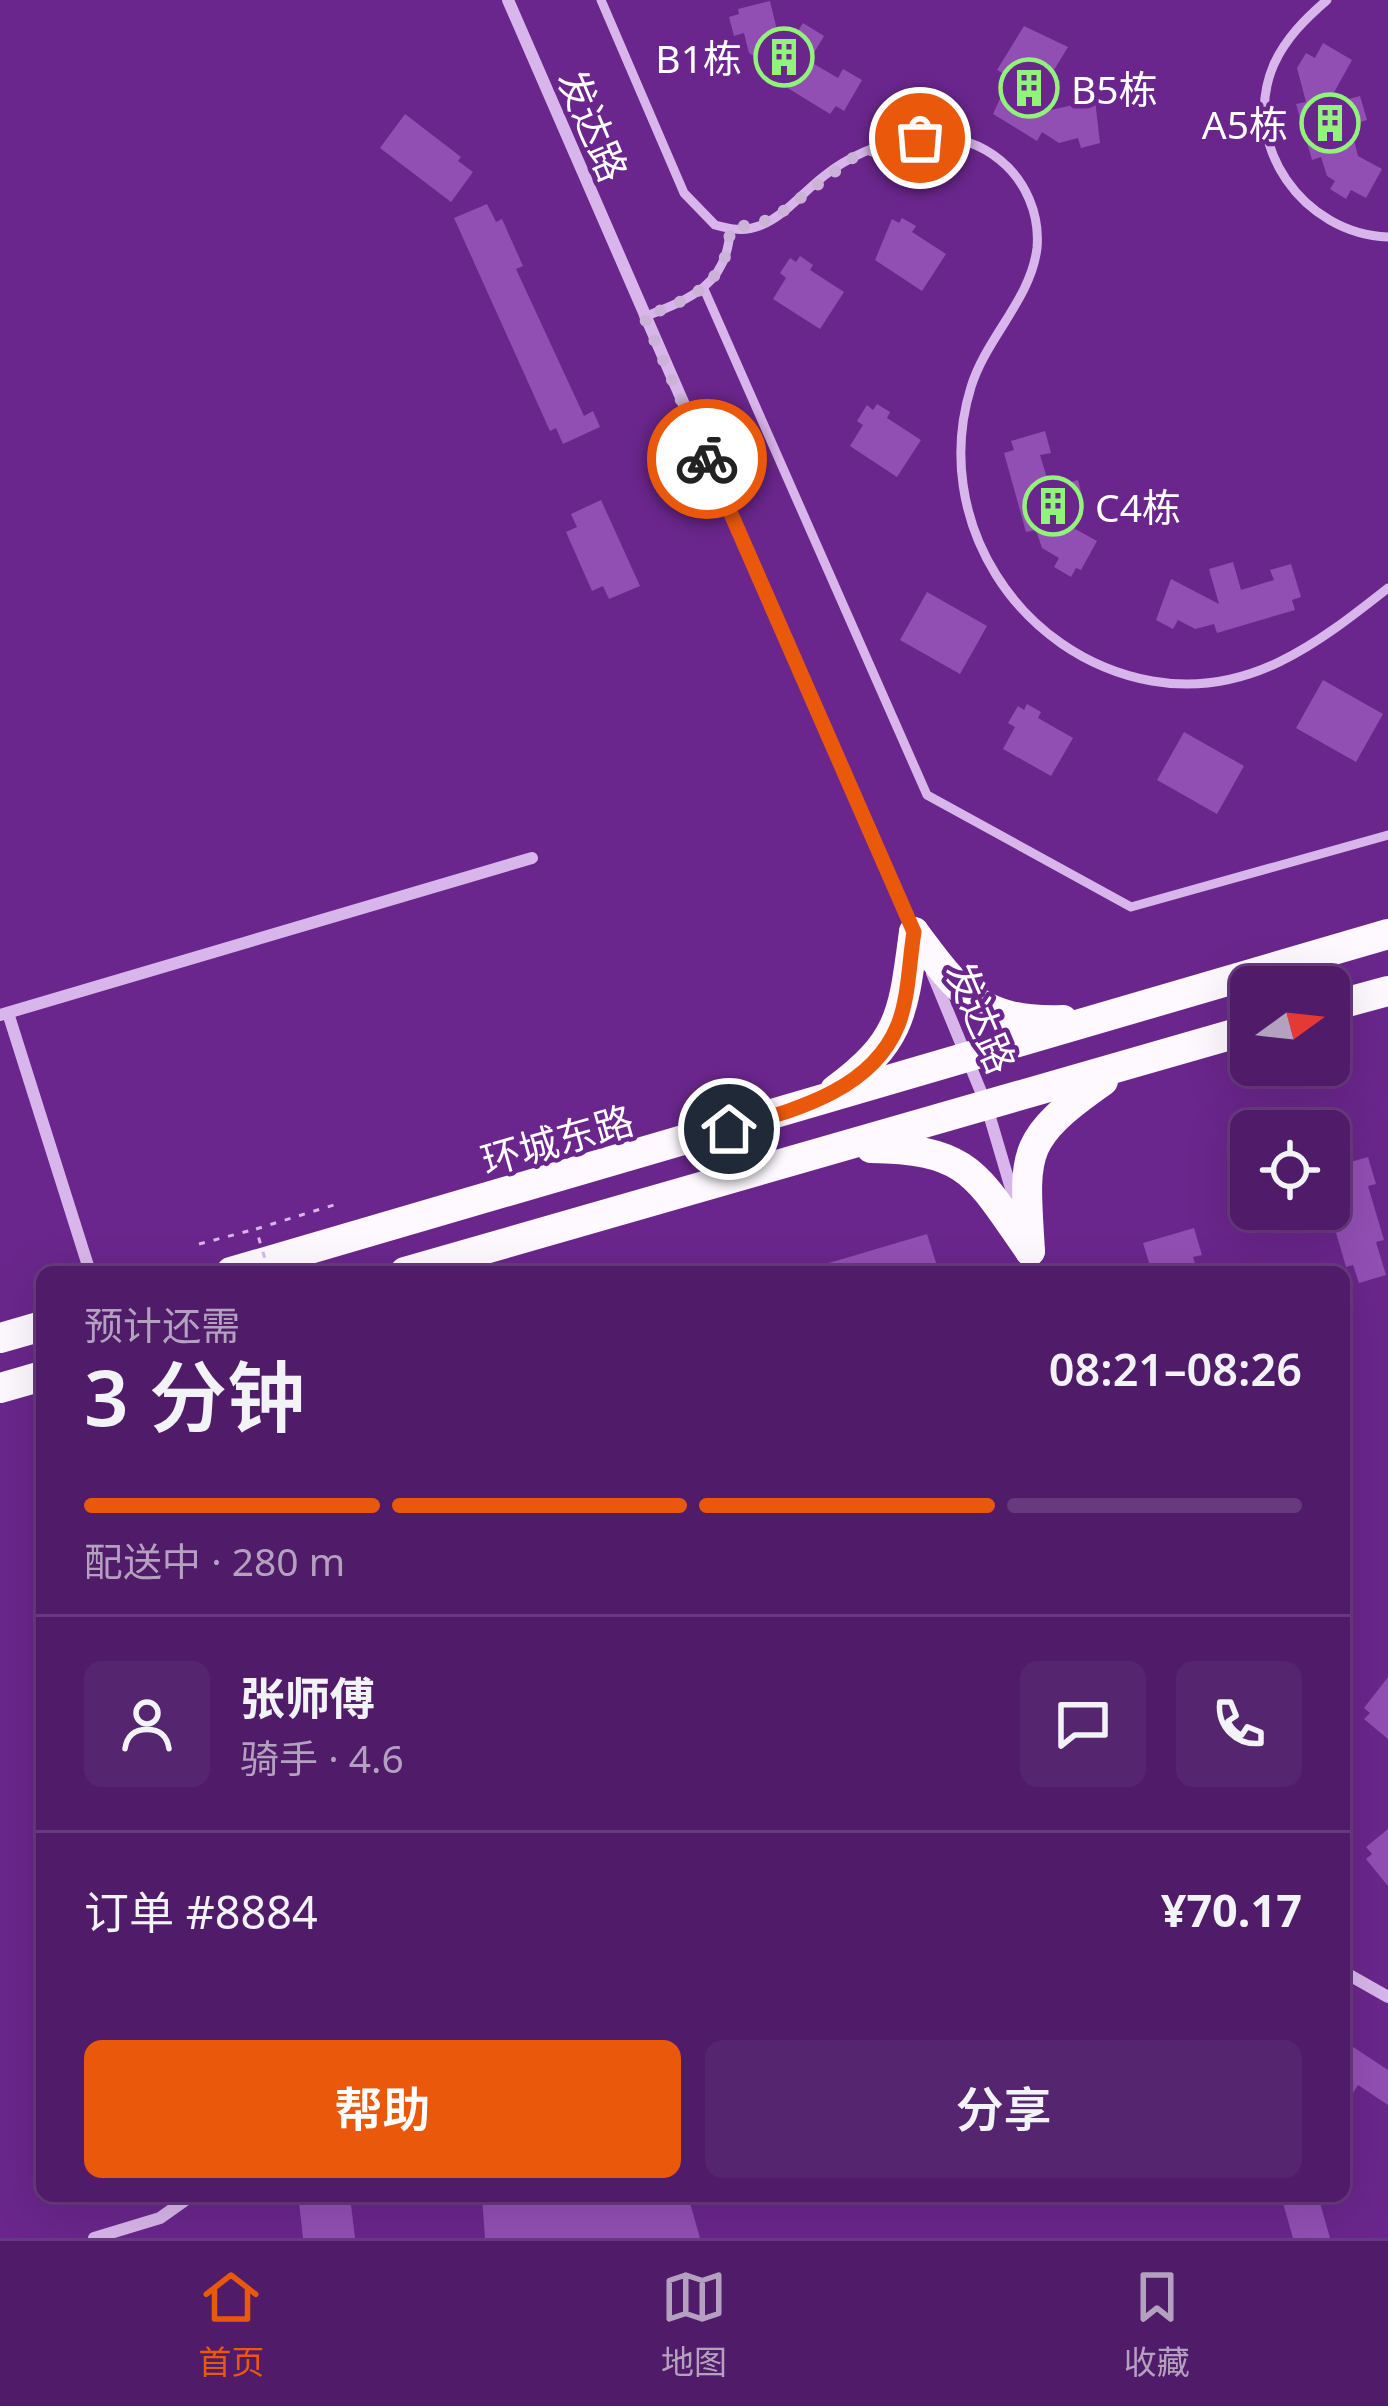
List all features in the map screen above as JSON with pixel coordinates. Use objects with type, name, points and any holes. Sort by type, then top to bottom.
[{"type":"main road","points":[[914,932],[950,981],[985,1009],[1028,1021],[1106,1018]]},
{"type":"main road","points":[[817,1103],[871,1064],[892,1038],[904,1008],[914,932]]},
{"type":"main road","name":"环城东路","points":[[252,1266],[1388,934]]},
{"type":"main road","points":[[1350,1001],[1388,991]]},
{"type":"main road","points":[[426,1266],[1230,1035]]},
{"type":"main road","points":[[1033,1262],[1026,1180],[1037,1137],[1054,1116],[1124,1065]]},
{"type":"main road","points":[[836,1148],[914,1148],[955,1161],[978,1179],[1033,1262]]},
{"type":"main road","points":[[0,1338],[36,1327]]},
{"type":"main road","points":[[0,1388],[36,1378]]},
{"type":"street","name":"发达路","points":[[508,0],[969,1058],[1033,1262]]},
{"type":"street","points":[[88,1266],[4,1014],[532,858]]},
{"type":"street","points":[[1350,1975],[1388,1997]]},
{"type":"street","points":[[94,2238],[160,2218],[183,2202]]},
{"type":"lane","points":[[601,0],[691,206],[730,229],[759,226],[840,164],[899,141],[964,140],[986,149],[1019,179],[1036,222],[1033,267],[971,387],[962,431],[961,477],[970,522],[988,565],[1013,602],[1046,634],[1084,659],[1126,676],[1171,684],[1216,683],[1261,673],[1302,654],[1388,588]]},
{"type":"lane","points":[[1327,0],[1287,40],[1272,68],[1266,131],[1275,161],[1313,211],[1340,227],[1388,237]]},
{"type":"lane","points":[[644,317],[704,289],[727,254],[730,229]]},
{"type":"lane","points":[[704,289],[927,795],[1131,907],[1388,835]]},
{"type":"path","points":[[199,1244],[337,1204]]},
{"type":"path","points":[[256,1229],[267,1266]]},
{"type":"building","name":"B1栋","points":[[770,1],[783,55],[803,23],[824,36],[809,61],[838,78],[843,69],[862,80],[844,111],[836,106],[830,114],[760,71],[765,63],[749,53],[744,33],[734,36],[729,17],[739,14],[738,9]]},
{"type":"building","name":"B5栋","points":[[1024,26],[1068,47],[1051,75],[1060,81],[1042,112],[1095,100],[1100,143],[1081,148],[1078,138],[1059,143],[1042,132],[1037,141],[993,114],[1010,77],[997,70]]},
{"type":"building","name":"A5栋","points":[[1323,43],[1352,60],[1327,105],[1360,96],[1367,120],[1350,125],[1358,156],[1382,169],[1366,198],[1351,190],[1346,199],[1330,189],[1335,181],[1327,176],[1321,157],[1312,160],[1296,104],[1306,102],[1297,68],[1306,53],[1315,58]]},
{"type":"building","points":[[405,114],[461,157],[458,161],[473,172],[451,202],[380,148]]},
{"type":"building","points":[[487,204],[496,222],[502,219],[523,266],[516,269],[584,416],[593,411],[600,427],[563,444],[556,428],[550,431],[454,218]]},
{"type":"building","points":[[902,218],[916,226],[912,232],[946,254],[922,291],[875,260],[892,219],[899,223]]},
{"type":"building","points":[[800,256],[813,265],[810,270],[844,292],[820,329],[773,299],[786,278],[780,273],[790,258],[796,262]]},
{"type":"building","points":[[877,404],[890,412],[887,418],[921,440],[897,477],[850,446],[863,425],[857,421],[867,405],[873,410]]},
{"type":"building","name":"C4栋","points":[[1045,431],[1051,453],[1040,455],[1050,488],[1078,480],[1084,504],[1048,514],[1097,541],[1081,570],[1076,568],[1071,577],[1054,567],[1059,558],[1042,548],[1036,530],[1026,532],[1004,453],[1014,450],[1011,441]]},
{"type":"building","points":[[601,500],[640,586],[609,599],[603,586],[592,591],[566,532],[577,527],[571,514]]},
{"type":"building","points":[[1233,562],[1241,590],[1274,580],[1270,570],[1291,564],[1301,597],[1292,600],[1295,610],[1217,633],[1214,624],[1195,629],[1178,620],[1173,629],[1156,620],[1171,579],[1219,604],[1209,569]]},
{"type":"building","points":[[927,592],[987,626],[960,674],[900,640]]},
{"type":"building","points":[[1323,680],[1383,714],[1356,762],[1296,728]]},
{"type":"building","points":[[1027,704],[1041,712],[1038,718],[1073,738],[1051,776],[1003,749],[1015,727],[1008,723],[1018,706],[1024,710]]},
{"type":"building","points":[[1184,732],[1244,766],[1217,814],[1157,780]]},
{"type":"building","points":[[1368,1157],[1376,1184],[1368,1186],[1384,1240],[1376,1242],[1386,1275],[1359,1283],[1353,1265],[1346,1266],[1335,1230],[1350,1230],[1350,1162]]},
{"type":"building","points":[[1194,1228],[1202,1255],[1193,1257],[1196,1266],[1150,1266],[1143,1243]]},
{"type":"building","points":[[927,1234],[937,1266],[819,1266]]},
{"type":"building","points":[[1388,1677],[1388,1739],[1364,1719],[1370,1713],[1364,1708]]},
{"type":"building","points":[[1388,1829],[1388,1886],[1366,1859],[1372,1854],[1366,1847]]},
{"type":"building","points":[[1350,2045],[1388,2070],[1388,2105],[1358,2085],[1350,2098]]},
{"type":"building","points":[[299,2202],[351,2202],[355,2238],[303,2238]]},
{"type":"building","points":[[482,2202],[690,2202],[700,2238],[485,2238]]},
{"type":"building","points":[[1283,2202],[1320,2202],[1330,2238],[1293,2238]]},
{"type":"way so far","points":[[707,459],[644,317],[708,286],[727,254],[730,229],[745,230],[773,219],[858,154],[920,138]]},
{"type":"place","name":"B1栋","points":[[784,57]]},
{"type":"place","name":"B5栋","points":[[1029,88]]},
{"type":"place","name":"A5栋","points":[[1330,123]]},
{"type":"place","name":"C4栋","points":[[1053,506]]},
{"type":"route","points":[[707,459],[914,932],[904,1008],[883,1052],[817,1103],[729,1129]]}]
